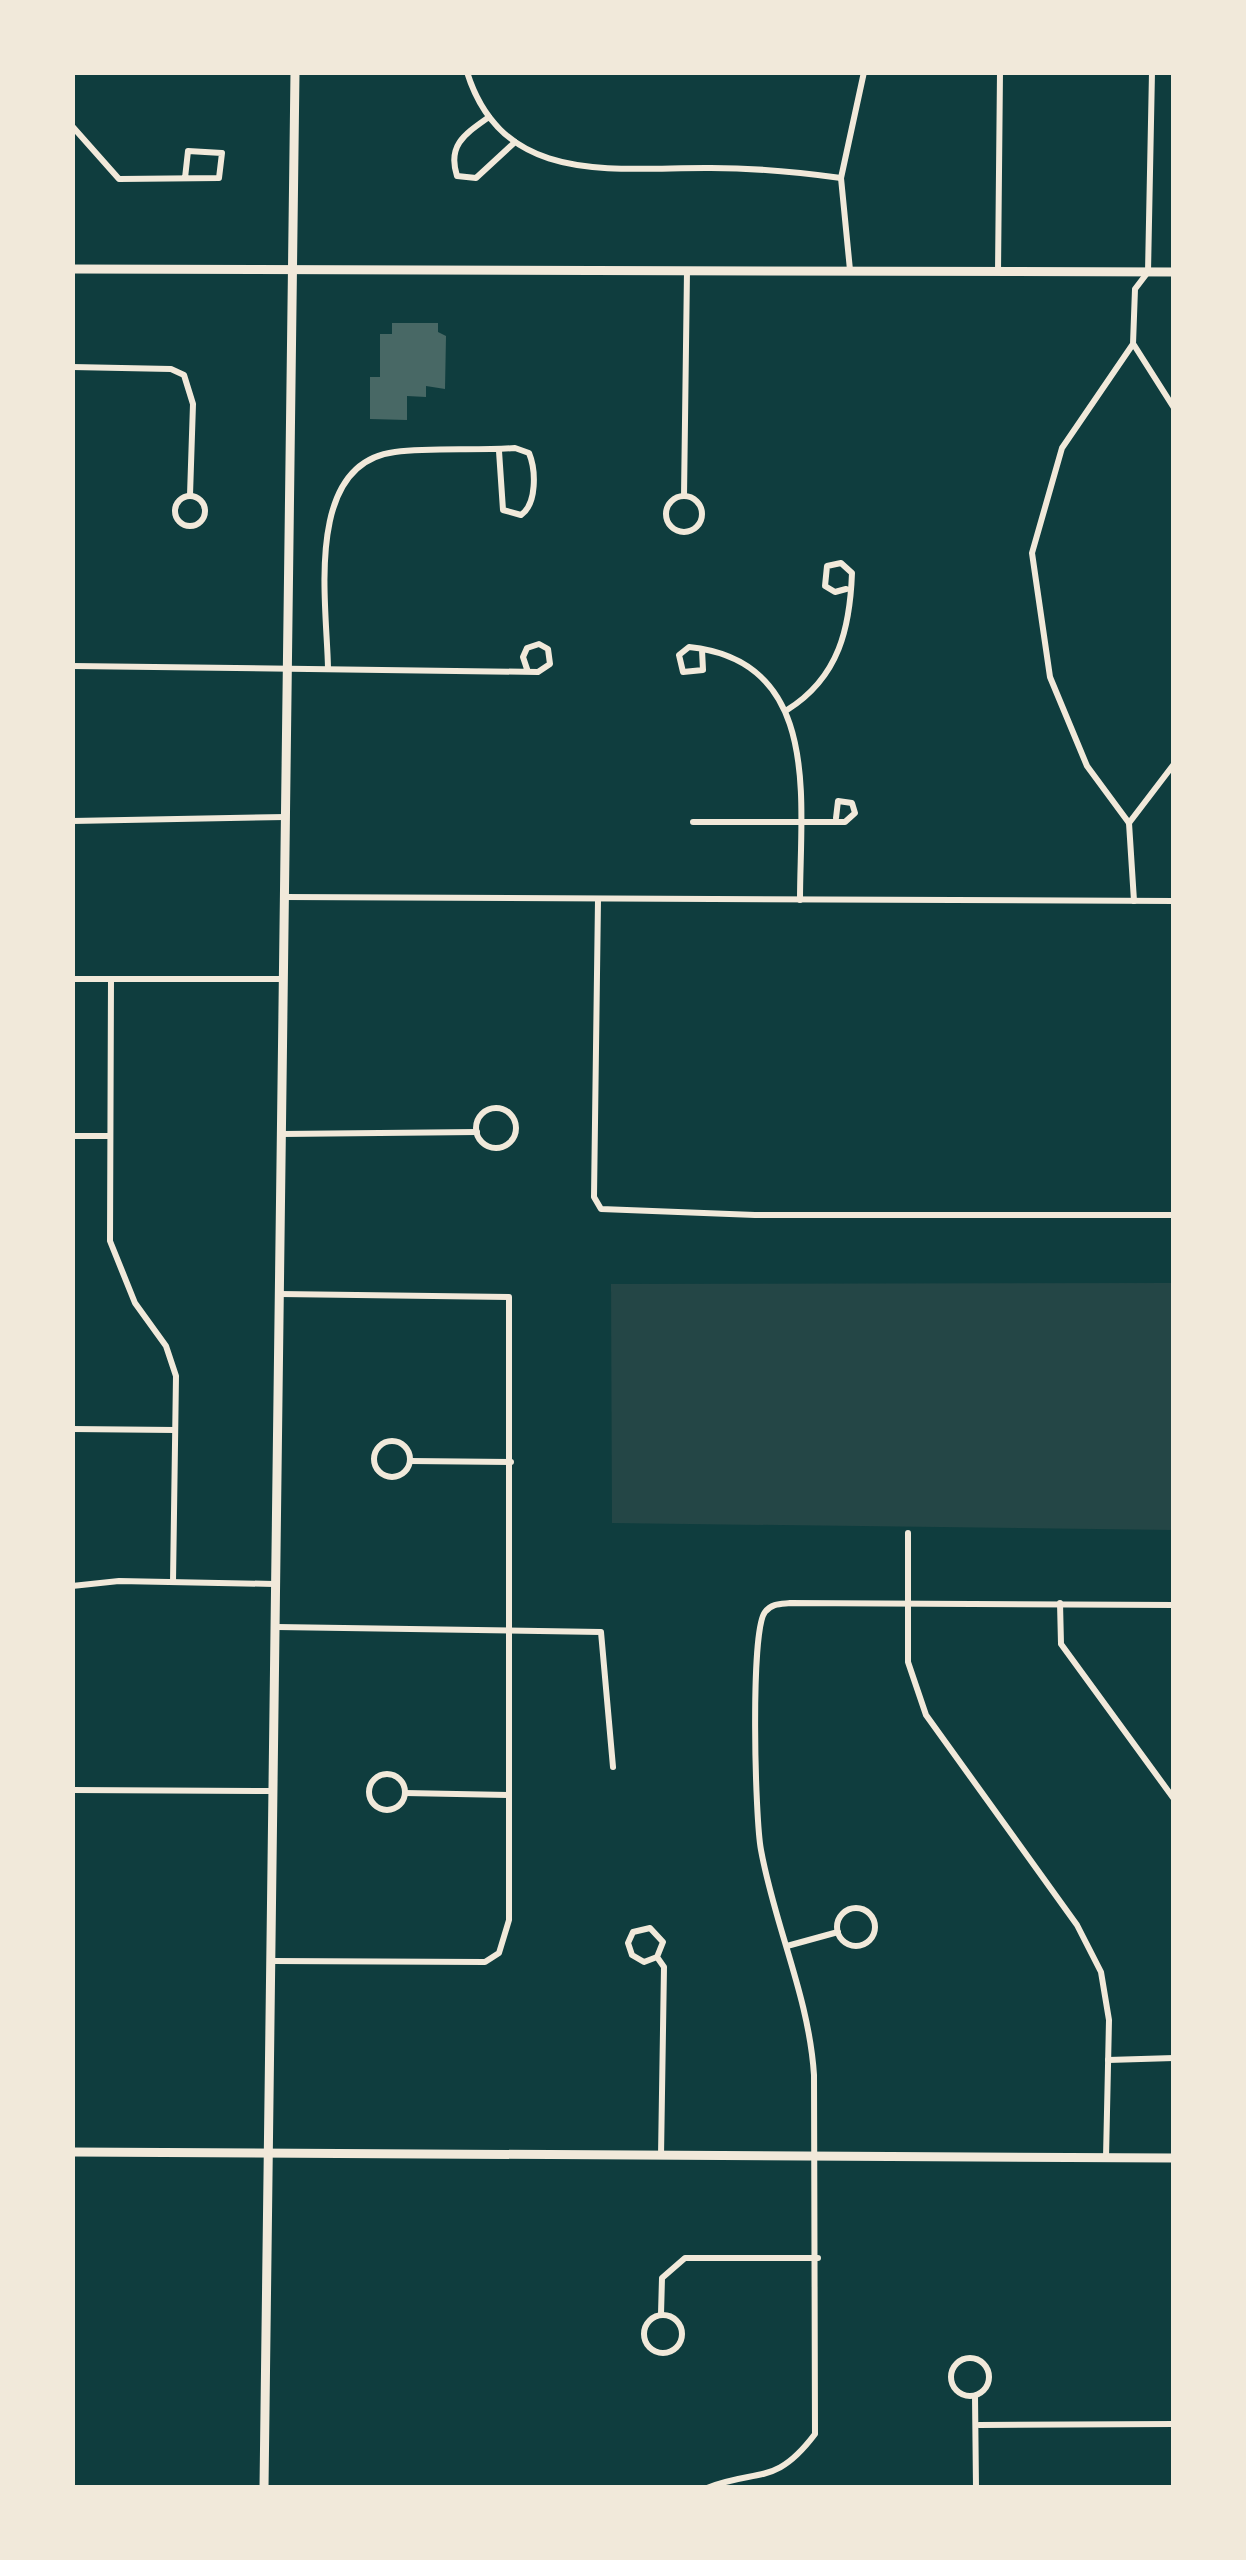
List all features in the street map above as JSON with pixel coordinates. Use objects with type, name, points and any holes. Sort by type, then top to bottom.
[{"type":"main road","points":[[264,2488],[295,72]]},
{"type":"main road","points":[[72,269],[1174,272]]},
{"type":"main road","points":[[72,2152],[1174,2158]]},
{"type":"street","points":[[467,72],[489,117],[515,142],[579,167],[716,168],[841,178]]},
{"type":"street","points":[[850,271],[841,178],[864,72]]},
{"type":"street","points":[[998,272],[1000,72]]},
{"type":"street","points":[[1134,901],[1129,823],[1087,766],[1051,676],[1032,553],[1062,448],[1133,344],[1135,289],[1148,272],[1152,72]]},
{"type":"street","points":[[489,117],[459,138],[452,158],[457,176],[476,178],[515,142]]},
{"type":"street","points":[[72,126],[119,179],[219,178],[222,153],[188,151],[185,178]]},
{"type":"street","points":[[683,496],[687,271]]},
{"type":"street","points":[[1133,344],[1174,408]]},
{"type":"street","points":[[72,367],[171,369],[184,375],[193,404],[190,495],[174,510],[178,521],[192,526],[205,509],[190,495]]},
{"type":"street","points":[[328,668],[325,537],[339,491],[381,455],[524,450],[534,464],[531,503],[521,515],[503,510],[499,451]]},
{"type":"street","points":[[683,496],[697,500],[703,513],[698,526],[686,532],[673,529],[666,518],[669,504],[683,496]]},
{"type":"street","points":[[788,710],[823,678],[850,624],[846,589],[850,570],[842,563],[827,566],[825,586],[836,592],[846,589]]},
{"type":"street","points":[[72,666],[546,670],[551,660],[548,649],[539,644],[527,648],[523,660],[527,669]]},
{"type":"street","points":[[702,650],[703,670],[683,672],[681,652],[702,650],[736,658],[788,710],[802,776],[800,900]]},
{"type":"street","points":[[1129,823],[1174,764]]},
{"type":"street","points":[[72,821],[286,817]]},
{"type":"street","points":[[693,822],[800,824],[836,818]]},
{"type":"street","points":[[284,897],[1174,902]]},
{"type":"street","points":[[598,899],[594,1197],[602,1209],[755,1216],[1174,1216]]},
{"type":"street","points":[[72,979],[283,979]]},
{"type":"street","points":[[111,979],[110,1241],[116,1263],[166,1346],[176,1376],[173,1582]]},
{"type":"street","points":[[492,1109],[508,1113],[515,1124],[514,1137],[503,1147],[485,1145],[477,1132],[480,1117],[492,1109]]},
{"type":"street","points":[[282,1135],[477,1132]]},
{"type":"street","points":[[72,1136],[109,1136]]},
{"type":"street","points":[[273,1961],[485,1962],[500,1953],[508,1920],[508,1297],[280,1294]]},
{"type":"street","points":[[72,1429],[175,1430]]},
{"type":"street","points":[[393,1441],[406,1447],[410,1460],[404,1473],[391,1477],[378,1471],[374,1455],[382,1444],[393,1441]]},
{"type":"street","points":[[410,1460],[511,1462]]},
{"type":"street","points":[[908,1533],[908,1662],[926,1715],[1093,1951],[1108,2020],[1106,2158]]},
{"type":"street","points":[[72,1586],[277,1584]]},
{"type":"street","points":[[707,2488],[766,2477],[790,2463],[815,2434],[818,2258],[811,2029],[760,1848],[756,1730],[758,1630],[763,1613],[773,1605],[790,1603],[1174,1605]]},
{"type":"street","points":[[1060,1603],[1061,1644],[1174,1799]]},
{"type":"street","points":[[277,1627],[601,1632],[613,1767]]},
{"type":"street","points":[[391,1773],[401,1780],[405,1793],[397,1807],[385,1810],[372,1803],[369,1788],[378,1775],[391,1773]]},
{"type":"street","points":[[72,1790],[275,1790]]},
{"type":"street","points":[[405,1793],[508,1795]]},
{"type":"street","points":[[850,1909],[864,1910],[874,1920],[874,1932],[864,1944],[848,1944],[838,1932],[839,1918],[850,1909]]},
{"type":"street","points":[[646,1927],[659,1933],[663,1947],[657,1957],[644,1961],[632,1955],[628,1943],[633,1932],[646,1927]]},
{"type":"street","points":[[787,1946],[838,1932]]},
{"type":"street","points":[[657,1957],[664,1966],[661,2156]]},
{"type":"street","points":[[1108,2060],[1174,2058]]},
{"type":"street","points":[[661,2314],[662,2278],[685,2258],[818,2258]]},
{"type":"street","points":[[661,2314],[675,2318],[682,2331],[680,2344],[668,2353],[650,2349],[644,2337],[649,2320],[661,2314]]},
{"type":"street","points":[[965,2359],[977,2360],[988,2373],[985,2390],[975,2396],[959,2393],[950,2379],[952,2368],[965,2359]]},
{"type":"street","points":[[975,2396],[979,2425],[976,2488]]},
{"type":"street","points":[[979,2425],[1174,2424]]},
{"type":"shaded area","points":[[1174,1283],[1174,1530],[612,1523],[611,1284]]},
{"type":"building","points":[[392,323],[438,323],[438,332],[446,336],[445,389],[426,386],[426,397],[407,396],[407,420],[370,419],[370,377],[380,377],[380,334],[392,334]]}]
